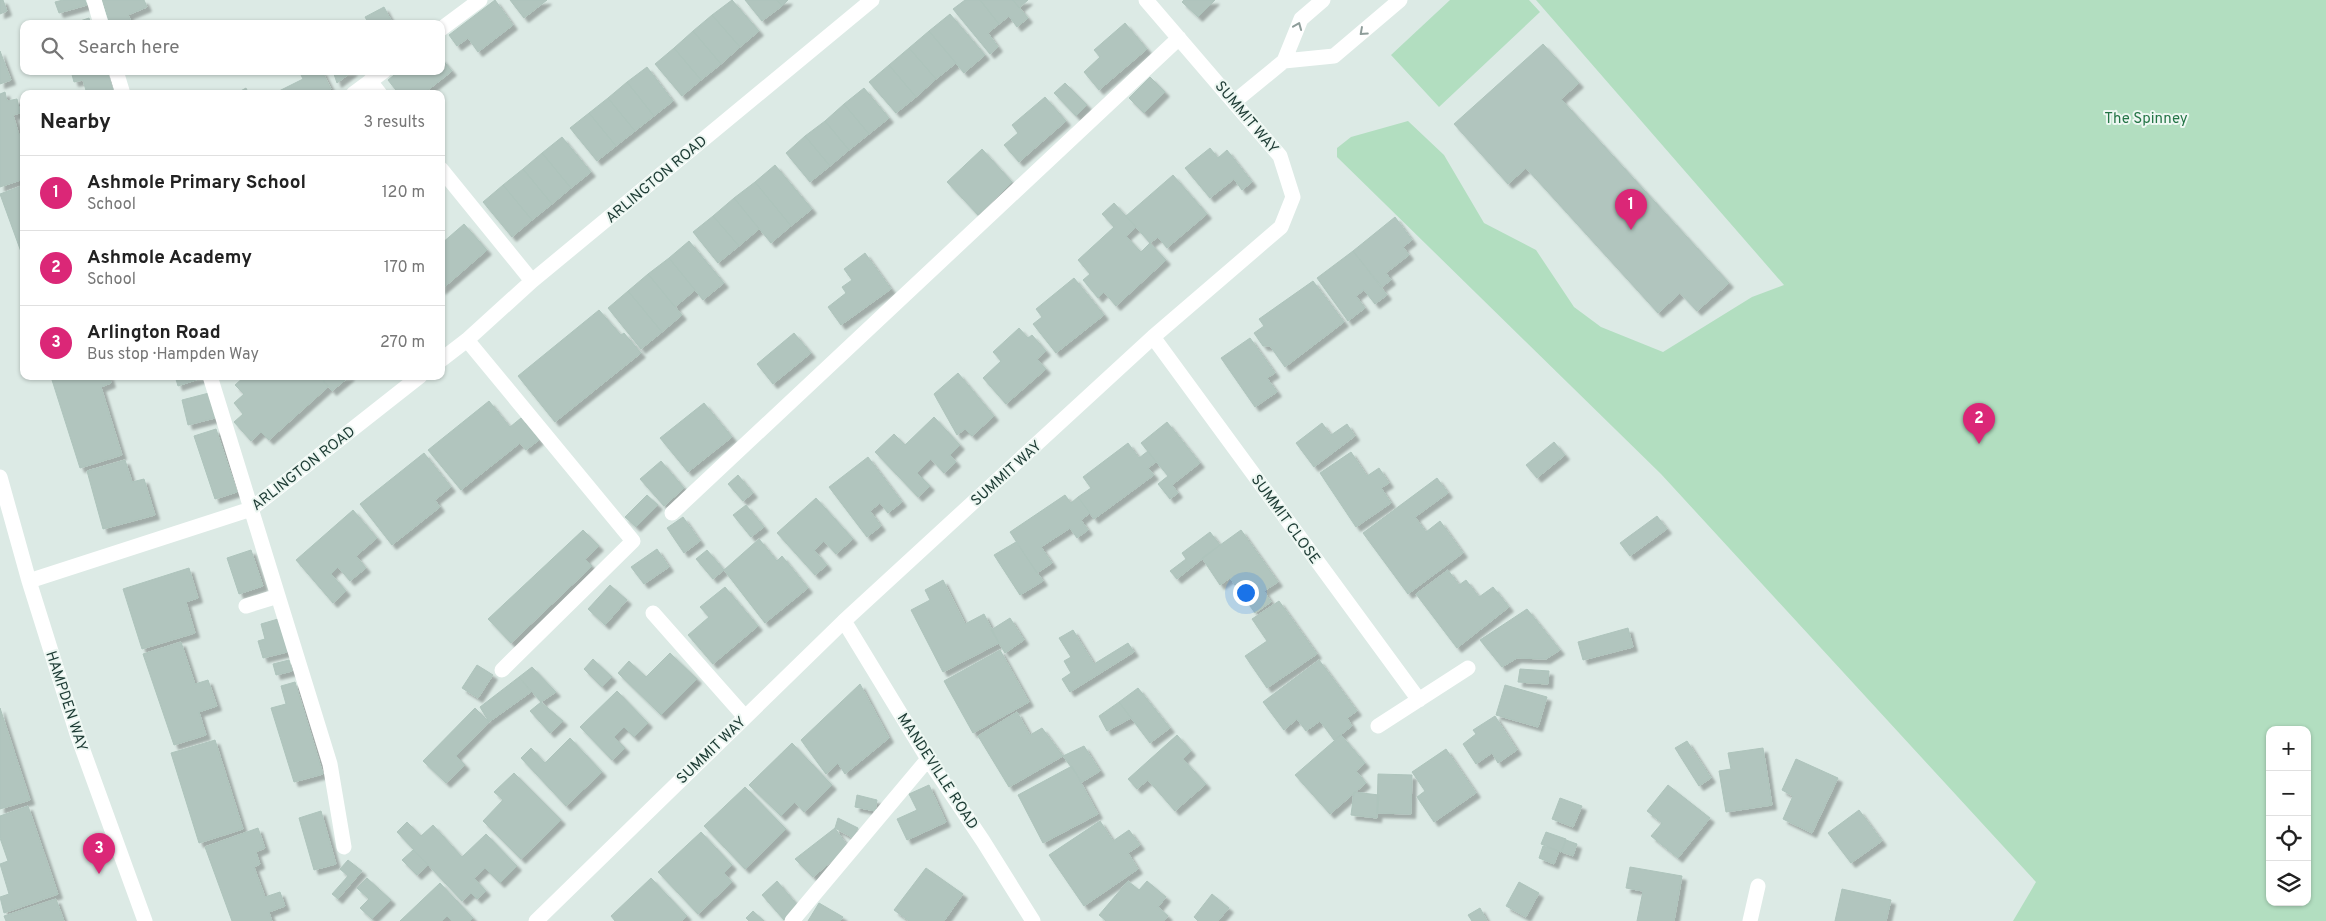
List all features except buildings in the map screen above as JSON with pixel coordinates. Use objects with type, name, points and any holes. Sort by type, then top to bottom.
[{"type":"street","points":[[94,0],[100,20]]},
{"type":"street","points":[[445,26],[480,0]]},
{"type":"street","name":"ARLINGTON ROAD","points":[[445,357],[467,340],[532,281],[872,0]]},
{"type":"street","name":"SUMMIT WAY","points":[[536,921],[844,621],[1154,337],[1281,227],[1293,197],[1280,156],[1146,0]]},
{"type":"street","points":[[1234,102],[1284,61],[1301,18],[1323,0]]},
{"type":"street","points":[[1284,61],[1334,56],[1400,0]]},
{"type":"street","points":[[672,513],[1178,38]]},
{"type":"street","points":[[117,75],[122,90]]},
{"type":"street","points":[[358,90],[378,75]]},
{"type":"street","points":[[370,81],[377,90]]},
{"type":"street","points":[[445,174],[532,281]]},
{"type":"street","name":"SUMMIT CLOSE","points":[[1154,337],[1419,700]]},
{"type":"street","points":[[467,340],[633,541],[502,670]]},
{"type":"street","points":[[211,380],[330,764],[344,848]]},
{"type":"street","name":"ARLINGTON ROAD","points":[[29,581],[251,510],[415,380]]},
{"type":"street","name":"HAMPDEN WAY","points":[[0,477],[29,581],[77,734],[145,921]]},
{"type":"street","points":[[246,606],[278,596]]},
{"type":"street","points":[[652,613],[745,717]]},
{"type":"street","name":"MANDEVILLE ROAD","points":[[844,621],[928,759],[983,841],[1031,920]]},
{"type":"street","points":[[1378,726],[1468,668]]},
{"type":"street","points":[[792,921],[928,759]]},
{"type":"street","points":[[1750,921],[1758,886]]},
{"type":"green space","points":[[1450,0],[1529,0],[1540,12],[1439,107],[1391,55]]},
{"type":"green space","name":"The Spinney","points":[[1536,0],[2326,0],[2326,921],[2013,921],[2036,882],[1661,474],[1337,157],[1337,148],[1351,137],[1408,121],[1444,155],[1484,223],[1536,250],[1574,307],[1601,327],[1663,352],[1752,297],[1784,285]]},
{"type":"place","name":"Ashmole Primary School","points":[[1631,230]]},
{"type":"place","name":"Ashmole Academy","points":[[1979,444]]},
{"type":"place","name":"Arlington Road","points":[[99,874]]}]
